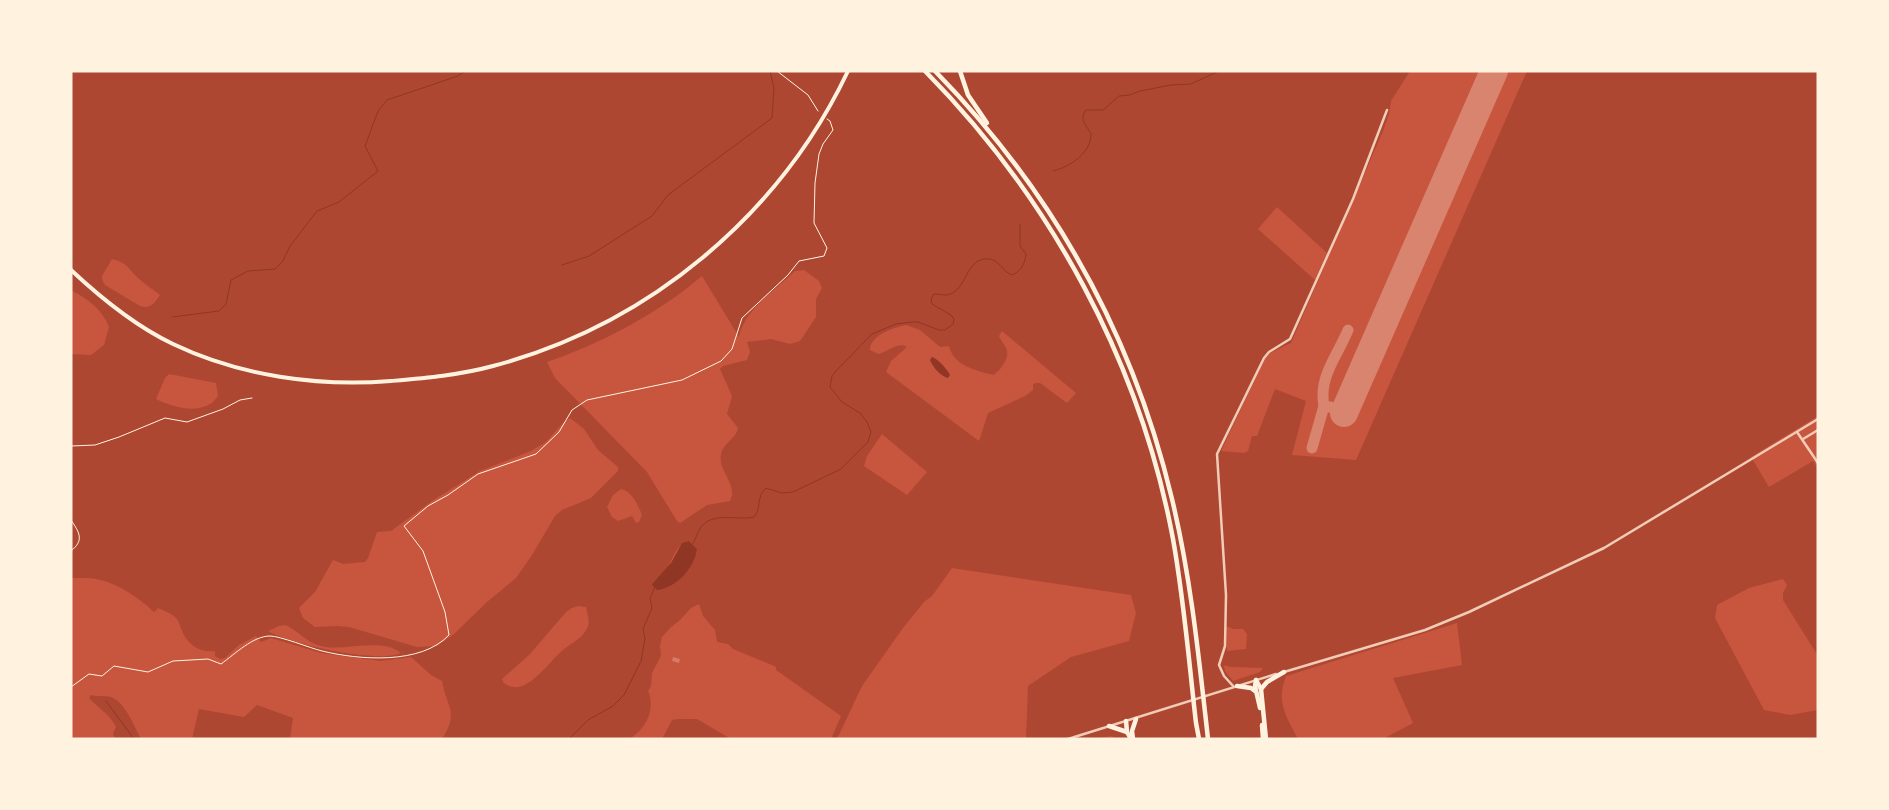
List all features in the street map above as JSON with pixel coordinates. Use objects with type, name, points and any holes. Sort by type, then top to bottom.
[{"type":"highway","points":[[73,273],[121,313],[172,344],[208,359],[249,371],[314,381],[361,383],[434,378],[492,366],[548,348],[604,322],[648,299],[689,270],[732,233],[762,201],[798,156],[848,71]]},
{"type":"highway","points":[[925,71],[986,139],[1028,195],[1072,264],[1113,347],[1144,429],[1166,505],[1178,572],[1198,739]]},
{"type":"highway","points":[[935,71],[994,135]]},
{"type":"highway","points":[[960,71],[968,94],[994,135],[1050,212],[1086,274],[1116,334],[1144,403],[1165,472],[1178,524],[1210,739]]},
{"type":"highway","points":[[1261,689],[1267,682],[1284,672]]},
{"type":"highway","points":[[1256,680],[1261,689],[1264,739]]},
{"type":"highway","points":[[1256,680],[1256,692],[1264,739]]},
{"type":"highway","points":[[1235,686],[1251,688],[1256,692]]},
{"type":"highway","points":[[1129,731],[1136,719]]},
{"type":"highway","points":[[1126,721],[1132,739]]},
{"type":"highway","points":[[1110,726],[1129,731]]},
{"type":"street","points":[[1235,686],[1224,676],[1218,665],[1224,646],[1226,595],[1217,454],[1264,358],[1269,352],[1290,339],[1352,199],[1387,110]]},
{"type":"street","points":[[1068,739],[1136,719],[1235,686],[1425,630],[1469,612],[1604,548],[1818,419]]},
{"type":"street","points":[[1803,439],[1818,430]]},
{"type":"street","points":[[1797,432],[1818,463]]},
{"type":"path","points":[[777,71],[808,95],[818,112]]},
{"type":"path","points":[[71,687],[89,674],[102,676],[114,666],[148,672],[173,661],[208,659],[221,664],[246,644],[271,636],[323,651],[381,659],[410,655],[441,644],[450,635],[445,612],[423,551],[404,526],[428,506],[448,495],[478,474],[536,454],[559,432],[572,410],[588,400],[682,380],[721,361],[732,349],[742,318],[799,261],[824,256],[827,248],[814,223],[815,183],[819,154],[823,144],[833,130],[830,120],[827,119]]},
{"type":"path","points":[[71,446],[95,444],[165,418],[187,422],[223,409],[240,400],[252,398]]},
{"type":"path","points":[[71,520],[80,536],[78,545],[71,551]]},
{"type":"shaded area","points":[[71,71],[1410,71],[1391,101],[1383,131],[1291,343],[1270,353],[1264,360],[1221,451],[1244,453],[1248,451],[1252,436],[1257,436],[1275,389],[1306,401],[1292,455],[1356,460],[1527,71],[1818,71],[1818,416],[1751,457],[1769,487],[1813,461],[1818,469],[1818,656],[1783,600],[1783,593],[1787,585],[1783,579],[1749,588],[1717,605],[1715,618],[1764,710],[1790,715],[1818,710],[1818,739],[1383,739],[1413,723],[1393,678],[1462,665],[1457,623],[1286,676],[1283,685],[1282,701],[1286,716],[1298,739],[1118,739],[1111,736],[1095,739],[1026,739],[1028,686],[1071,657],[1129,641],[1136,613],[1131,595],[952,568],[932,596],[924,602],[903,628],[862,686],[837,739],[831,739],[841,716],[776,670],[776,667],[733,649],[728,644],[717,642],[715,630],[703,616],[699,604],[691,608],[662,637],[660,646],[661,656],[652,673],[651,686],[648,691],[651,705],[648,718],[640,730],[629,739],[442,739],[450,722],[451,715],[442,681],[431,675],[411,657],[381,661],[321,653],[271,638],[261,642],[256,636],[239,645],[225,658],[220,659],[215,656],[215,651],[200,650],[192,645],[186,638],[177,620],[170,613],[158,608],[154,612],[122,588],[103,580],[71,578],[71,354],[91,355],[104,345],[109,327],[103,315],[94,305],[71,290]],"holes":[[[1277,207],[1327,253],[1315,280],[1258,229]],[[112,259],[124,264],[140,280],[160,295],[150,306],[140,306],[105,285],[102,279]],[[804,270],[819,281],[822,288],[816,299],[816,317],[800,341],[790,344],[771,339],[747,342],[750,352],[747,360],[723,366],[720,369],[732,396],[727,414],[738,428],[734,437],[724,447],[721,456],[721,463],[731,486],[732,496],[730,501],[707,505],[680,523],[647,472],[555,378],[547,362],[608,337],[648,315],[702,276],[739,337],[747,317],[795,271]],[[906,325],[920,330],[940,347],[949,346],[960,363],[972,369],[993,375],[1001,368],[1007,358],[1006,349],[999,336],[1002,331],[1076,393],[1067,403],[1040,383],[1033,384],[1033,390],[1025,396],[988,413],[979,441],[886,372],[891,361],[907,347],[900,345],[878,354],[870,350],[874,340],[889,330]],[[169,374],[216,383],[218,396],[212,403],[204,407],[190,409],[156,399],[165,378]],[[570,418],[584,429],[598,450],[618,467],[618,471],[591,498],[562,510],[555,516],[516,578],[487,602],[454,634],[437,646],[417,647],[349,627],[315,627],[303,618],[299,608],[315,592],[333,560],[343,564],[365,562],[377,532],[391,531],[432,501],[480,471],[531,451],[546,442]],[[882,434],[927,472],[907,495],[864,466],[867,456]],[[621,489],[631,495],[642,515],[639,522],[636,523],[632,516],[618,521],[612,517],[607,507],[613,495]],[[689,541],[697,549],[693,563],[685,574],[674,583],[662,589],[674,554],[683,543]],[[578,606],[586,607],[589,624],[584,634],[563,650],[528,683],[520,687],[512,687],[504,683],[502,679],[530,654],[566,612]],[[285,625],[308,641],[326,647],[375,645],[385,646],[401,653],[390,656],[355,654],[314,647],[268,631]],[[1226,626],[1233,629],[1243,629],[1247,634],[1246,649],[1227,651]],[[1224,665],[1263,668],[1260,672],[1233,681],[1225,671]]]},
{"type":"shaded area","points":[[932,357],[940,362],[950,375],[948,378],[935,368],[930,360]]},
{"type":"shaded area","points":[[689,541],[697,549],[693,563],[677,581],[657,590],[652,585],[653,583],[671,563],[682,543]]},
{"type":"shaded area","points":[[91,695],[108,696],[116,699],[129,715],[141,739],[115,739],[113,734],[116,727],[107,715],[89,698]]},
{"type":"shaded area","points":[[257,705],[293,718],[290,739],[192,739],[199,709],[244,717]]},
{"type":"shaded area","points":[[697,719],[731,739],[662,739],[672,720]]},
{"type":"building","points":[[673,657],[680,659],[679,663],[672,661]]},
{"type":"waterway","points":[[172,317],[219,311],[226,304],[231,280],[248,271],[275,269],[283,261],[290,246],[317,211],[339,202],[378,171],[365,146],[378,111],[387,100],[458,76],[465,71]]},
{"type":"waterway","points":[[562,265],[589,256],[652,216],[668,195],[772,118],[774,88],[770,71]]},
{"type":"waterway","points":[[1053,171],[1072,163],[1087,147],[1091,134],[1083,119],[1086,110],[1103,110],[1119,96],[1171,85],[1191,84],[1219,71]]},
{"type":"waterway","points":[[692,545],[701,527],[712,519],[754,517],[758,510],[761,495],[766,488],[782,493],[793,492],[841,469],[868,442],[871,432],[867,422],[860,413],[842,402],[830,387],[832,376],[872,334],[896,324],[912,322],[918,322],[939,330],[945,330],[953,324],[954,319],[951,315],[932,304],[931,299],[934,294],[946,295],[953,293],[963,282],[975,263],[982,260],[993,260],[1012,275],[1018,271],[1024,264],[1026,254],[1020,246],[1020,224]]},
{"type":"waterway","points":[[569,739],[588,720],[613,706],[624,695],[641,661],[645,639],[643,629],[652,608],[650,598],[655,587]]},
{"type":"waterway","points":[[106,701],[134,739]]},
{"type":"taxiway","points":[[1324,406],[1323,395],[1326,376],[1348,330]]},
{"type":"taxiway","points":[[1312,448],[1324,406],[1346,408]]},
{"type":"runway","points":[[1344,413],[1494,71]]}]
